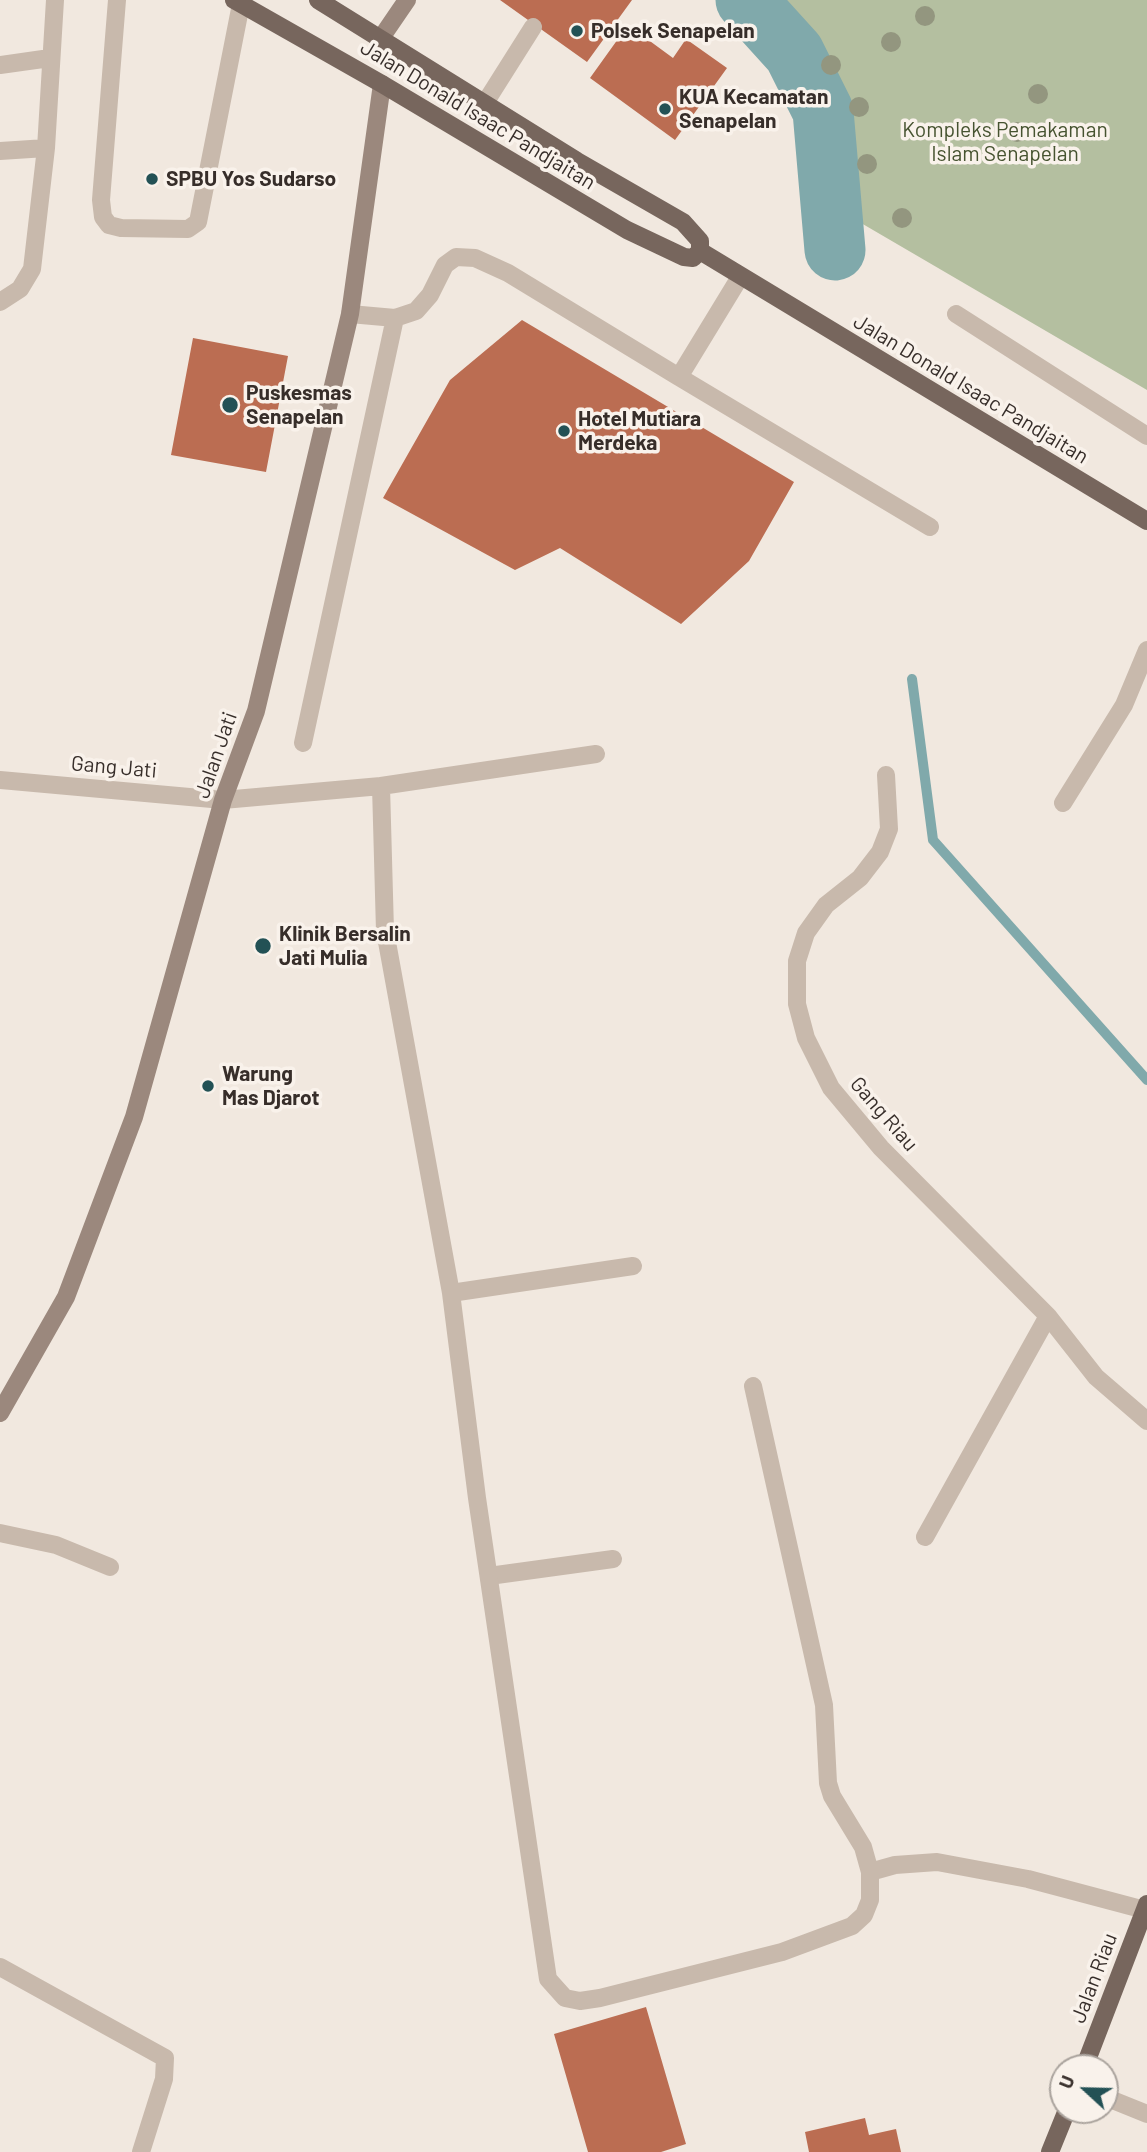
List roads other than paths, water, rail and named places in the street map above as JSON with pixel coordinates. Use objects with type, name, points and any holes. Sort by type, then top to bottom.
[{"type":"main road","name":"Jalan Donald Isaac Pandjaitan","points":[[238,2],[627,230],[684,257],[693,258],[700,251],[701,241],[683,222],[576,161],[318,0]]},
{"type":"main road","points":[[381,38],[407,0]]},
{"type":"main road","name":"Jalan Jati","points":[[0,1413],[66,1297],[134,1117],[223,800],[256,711],[350,314],[382,84]]},
{"type":"main road","name":"Jalan Donald Isaac Pandjaitan","points":[[700,251],[1147,521]]},
{"type":"main road","name":"Jalan Riau","points":[[1089,2054],[1146,1907]]},
{"type":"main road","points":[[1050,2152],[1061,2124]]},
{"type":"street","points":[[0,302],[20,289],[32,269],[46,148],[55,0]]},
{"type":"street","points":[[117,0],[101,200],[103,217],[109,225],[121,228],[188,229],[198,222],[238,2]]},
{"type":"street","points":[[485,103],[533,27]]},
{"type":"street","points":[[0,65],[50,58]]},
{"type":"street","points":[[0,151],[46,148]]},
{"type":"street","points":[[350,314],[395,318],[416,311],[430,295],[445,265],[456,257],[475,258],[508,273],[930,527]]},
{"type":"street","points":[[679,377],[740,277]]},
{"type":"street","points":[[956,314],[1147,436]]},
{"type":"street","points":[[303,743],[395,318]]},
{"type":"street","points":[[1063,803],[1124,705],[1147,650]]},
{"type":"street","name":"Gang Jati","points":[[0,780],[223,800],[382,786],[596,754]]},
{"type":"street","name":"Gang Riau","points":[[886,775],[889,829],[880,852],[860,878],[826,905],[806,933],[797,961],[797,1004],[806,1038],[831,1088],[881,1148],[1048,1316],[1096,1377],[1147,1421]]},
{"type":"street","points":[[382,786],[385,931],[451,1293],[548,1979],[565,1998],[580,2001],[600,1998],[782,1952],[852,1926],[864,1914],[870,1900],[870,1872],[863,1847],[832,1796],[828,1783],[824,1705],[753,1386]]},
{"type":"street","points":[[451,1293],[633,1266]]},
{"type":"street","points":[[925,1537],[1048,1316]]},
{"type":"street","points":[[0,1533],[56,1545],[110,1567]]},
{"type":"street","points":[[489,1576],[613,1559]]},
{"type":"street","points":[[870,1872],[895,1865],[937,1862],[1028,1879],[1146,1907]]},
{"type":"street","points":[[0,1967],[165,2058],[164,2079],[141,2152]]},
{"type":"street","points":[[1119,2103],[1147,2114]]},
{"type":"waterway","points":[[746,0],[794,53],[823,111],[835,250]]},
{"type":"waterway","points":[[912,679],[933,840],[1147,1080]]},
{"type":"place","name":"Polsek Senapelan","points":[[577,31]]},
{"type":"place","name":"KUA Kecamatan Senapelan","points":[[665,109]]},
{"type":"place","name":"SPBU Yos Sudarso","points":[[152,179]]},
{"type":"place","name":"Puskesmas Senapelan","points":[[230,405]]},
{"type":"place","name":"Hotel Mutiara Merdeka","points":[[564,431]]},
{"type":"place","name":"Klinik Bersalin Jati Mulia","points":[[263,946]]},
{"type":"place","name":"Warung Mas Djarot","points":[[208,1086]]},
{"type":"park label","name":"Kompleks Pemakaman Islam Senapelan","points":[[1005,142]]}]
